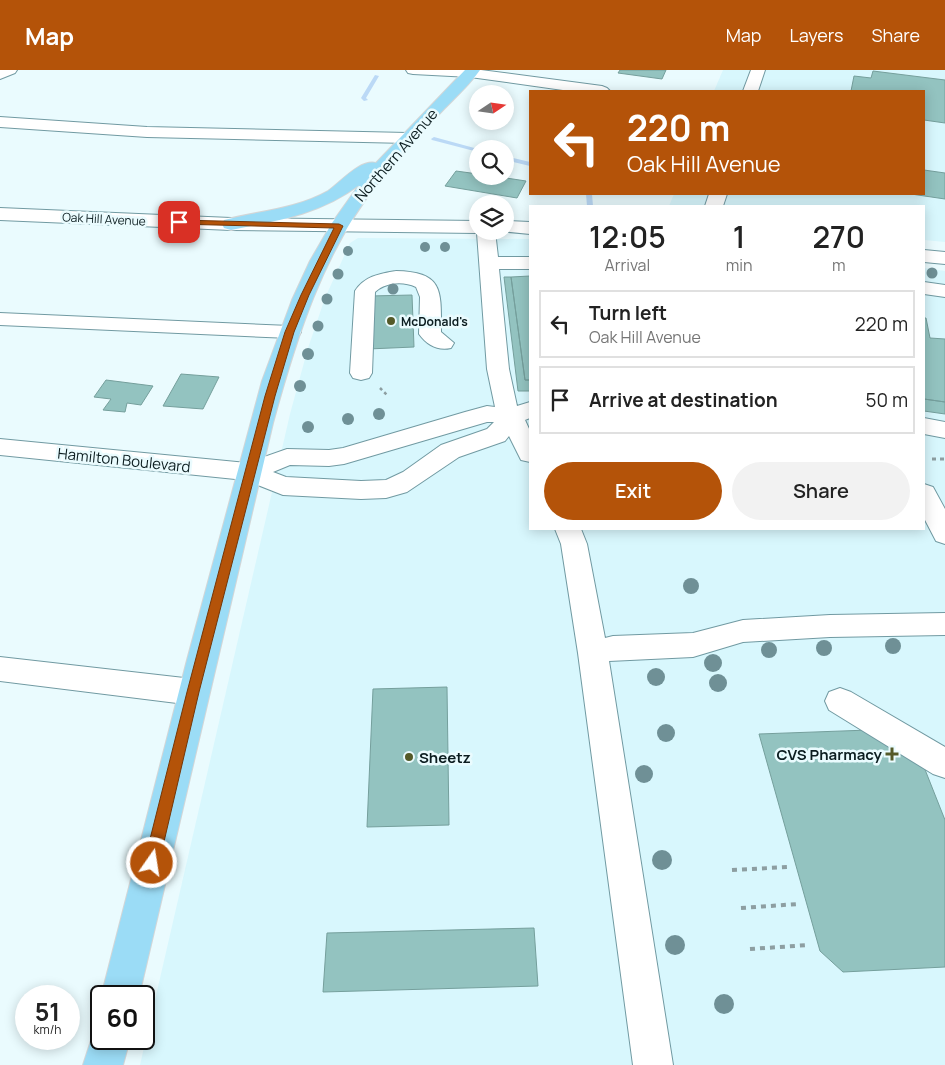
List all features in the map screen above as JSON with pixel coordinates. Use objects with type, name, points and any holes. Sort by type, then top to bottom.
[{"type":"main road","name":"Northern Avenue","points":[[123,985],[193,692],[249,472],[290,332],[312,276],[339,226],[369,182],[407,138],[472,72]]},
{"type":"main road","points":[[231,224],[287,212],[317,203],[334,194],[407,138]]},
{"type":"main road","points":[[103,1065],[107,1050]]},
{"type":"street","points":[[0,75],[10,70]]},
{"type":"street","points":[[414,70],[472,72],[595,90]]},
{"type":"street","points":[[751,90],[758,70]]},
{"type":"street","points":[[0,122],[147,132],[407,138]]},
{"type":"street","name":"Oak Hill Avenue","points":[[0,214],[231,224],[469,227]]},
{"type":"street","points":[[514,227],[529,228]]},
{"type":"street","points":[[487,240],[498,369],[504,398],[520,413],[529,450]]},
{"type":"street","points":[[925,256],[945,258]]},
{"type":"street","points":[[488,263],[529,263]]},
{"type":"street","points":[[361,373],[365,290],[378,280],[412,278],[425,285],[429,292],[430,334],[443,343]]},
{"type":"street","points":[[925,288],[945,291]]},
{"type":"street","points":[[0,319],[290,332]]},
{"type":"street","points":[[249,472],[283,486],[361,490],[386,489],[398,486],[412,478],[450,451],[496,435],[520,413]]},
{"type":"street","points":[[249,472],[287,457],[329,458],[344,456],[432,428],[487,414],[520,413]]},
{"type":"street","points":[[925,426],[945,430]]},
{"type":"street","name":"Hamilton Boulevard","points":[[0,447],[249,472]]},
{"type":"street","points":[[925,494],[945,534]]},
{"type":"street","points":[[568,530],[574,544],[593,653],[653,1065]]},
{"type":"street","points":[[593,653],[613,648],[693,645],[743,631],[830,626],[945,624]]},
{"type":"street","points":[[0,669],[193,692]]},
{"type":"street","points":[[840,702],[945,764]]},
{"type":"path","points":[[932,460],[945,459]]},
{"type":"path","points":[[732,870],[788,867]]},
{"type":"path","points":[[740,908],[798,904]]},
{"type":"path","points":[[750,949],[809,945]]},
{"type":"shaded area","points":[[723,70],[945,70],[945,242],[925,240],[925,205],[669,205],[674,195],[925,195],[925,90],[714,90]]},
{"type":"shaded area","points":[[358,238],[529,239],[529,530],[925,530],[925,268],[945,271],[945,1065],[140,1065],[143,1050],[155,1050],[155,1000],[290,414],[308,348],[325,298],[350,243]]},
{"type":"building","points":[[620,70],[666,70],[662,79],[618,73]]},
{"type":"building","points":[[873,71],[945,80],[945,123],[925,120],[925,90],[851,90],[854,76],[871,78]]},
{"type":"building","points":[[925,170],[945,173],[945,199],[918,195],[925,195]]},
{"type":"building","points":[[456,171],[469,173],[469,185],[514,185],[514,179],[526,181],[517,198],[514,198],[514,195],[499,195],[445,186]]},
{"type":"building","points":[[529,276],[529,380],[525,380],[511,277]]},
{"type":"building","points":[[504,277],[511,277],[525,380],[529,380],[529,391],[518,391]]},
{"type":"building","name":"McDonald's","points":[[412,295],[414,347],[368,349],[370,296]]},
{"type":"building","points":[[925,318],[930,338],[945,339],[945,402],[925,399]]},
{"type":"building","points":[[181,374],[219,377],[203,409],[163,406]]},
{"type":"building","points":[[106,380],[153,386],[141,405],[127,403],[125,412],[103,410],[111,399],[94,397]]},
{"type":"building","points":[[925,399],[945,402],[945,414],[925,411]]},
{"type":"building","name":"Sheetz","points":[[447,687],[449,825],[367,827],[373,689]]},
{"type":"building","name":"CVS Pharmacy","points":[[869,730],[922,762],[945,820],[945,967],[843,972],[820,951],[759,734]]},
{"type":"building","points":[[534,928],[538,986],[323,992],[327,933]]},
{"type":"waterway","points":[[366,100],[363,98],[377,76]]},
{"type":"waterway","points":[[434,139],[469,149]]},
{"type":"waterway","points":[[514,160],[529,164]]},
{"type":"waterway","points":[[589,195],[590,205]]},
{"type":"place","name":"McDonald's","points":[[391,321]]},
{"type":"place","name":"CVS Pharmacy","points":[[892,754]]},
{"type":"place","name":"Sheetz","points":[[409,757]]},
{"type":"route","points":[[152,863],[193,692],[270,396],[290,332],[312,276],[339,226],[179,222]]}]
